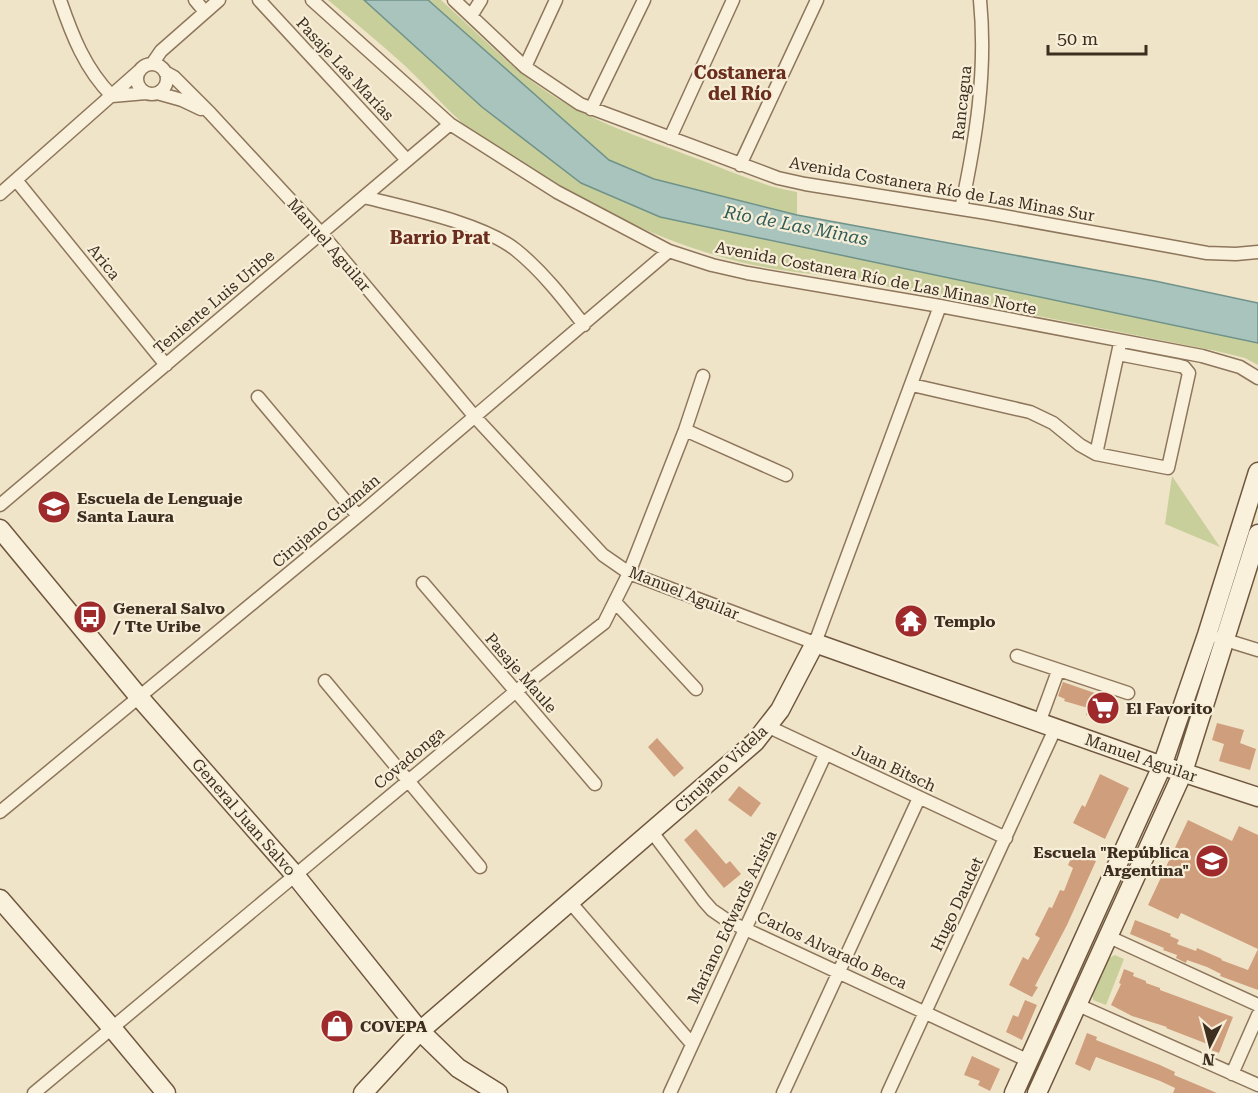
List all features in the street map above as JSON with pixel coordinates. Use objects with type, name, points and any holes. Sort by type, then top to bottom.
[{"type":"street","points":[[60,0],[81,55],[112,96]]},
{"type":"street","points":[[195,0],[205,12]]},
{"type":"street","points":[[152,64],[161,51],[219,0]]},
{"type":"street","name":"Pasaje Las Marías","points":[[259,0],[407,160]]},
{"type":"street","name":"Avenida Costanera Río de Las Minas Norte","points":[[312,0],[450,124],[557,192],[669,250],[747,273],[940,306],[1119,347],[1202,356],[1240,367],[1258,378]]},
{"type":"street","name":"Avenida Costanera Río de Las Minas Sur","points":[[454,0],[525,67],[591,109],[778,178],[1207,253],[1258,252]]},
{"type":"street","points":[[471,16],[481,0]]},
{"type":"street","points":[[525,67],[556,0]]},
{"type":"street","points":[[591,109],[644,0]]},
{"type":"street","points":[[670,138],[733,0]]},
{"type":"street","points":[[740,165],[817,0]]},
{"type":"street","name":"Rancagua","points":[[961,209],[973,155],[982,90],[983,28],[980,0]]},
{"type":"street","points":[[0,194],[147,65],[157,65],[165,72],[164,87],[151,93],[112,96]]},
{"type":"street","points":[[139,71],[137,81],[142,90],[151,93]]},
{"type":"street","name":"Manuel Aguilar","points":[[165,72],[174,77],[210,113],[321,233],[475,417],[603,555],[629,573],[814,643],[1047,726],[1258,797]]},
{"type":"street","name":"Manuel Aguilar","points":[[151,93],[182,100],[210,113]]},
{"type":"street","name":"Teniente Luis Uribe","points":[[0,505],[450,124]]},
{"type":"street","name":"Arica","points":[[16,180],[166,364]]},
{"type":"street","points":[[364,197],[479,230],[514,249],[554,286],[584,325]]},
{"type":"street","name":"Cirujano Guzmán","points":[[0,812],[358,516],[669,250]]},
{"type":"street","name":"Cirujano Videla","points":[[363,1093],[420,1031],[744,752],[769,727],[814,643],[940,306]]},
{"type":"street","points":[[912,385],[1038,415],[1053,423],[1080,445],[1096,453],[1168,468],[1189,373],[1184,367],[1119,347],[1096,453]]},
{"type":"street","name":"Covadonga","points":[[34,1093],[515,692],[604,623],[629,573],[685,430],[703,376]]},
{"type":"street","points":[[258,397],[358,516]]},
{"type":"street","points":[[685,430],[786,475]]},
{"type":"street","points":[[1014,1093],[1162,766],[1207,635],[1258,472]]},
{"type":"street","name":"General Juan Salvo","points":[[0,529],[139,697],[295,875],[420,1031],[458,1068],[498,1093]]},
{"type":"street","points":[[1037,1093],[1183,772],[1258,534]]},
{"type":"street","name":"Pasaje Maule","points":[[423,584],[595,784]]},
{"type":"street","points":[[615,602],[696,689]]},
{"type":"street","points":[[1207,635],[1258,650]]},
{"type":"street","points":[[1017,656],[1128,693]]},
{"type":"street","name":"Hugo Daudet","points":[[888,1093],[1006,838],[1047,726],[1058,671]]},
{"type":"street","points":[[325,681],[480,867]]},
{"type":"street","name":"Juan Bitsch","points":[[769,727],[1006,838]]},
{"type":"street","name":"Mariano Edwards Aristía","points":[[670,1093],[825,754]]},
{"type":"street","points":[[783,1093],[919,798]]},
{"type":"street","name":"Carlos Alvarado Beca","points":[[652,832],[712,909],[728,921],[926,1011],[1029,1061]]},
{"type":"street","points":[[0,899],[166,1093]]},
{"type":"street","points":[[570,902],[692,1044]]},
{"type":"street","points":[[1107,936],[1258,1005]]},
{"type":"street","points":[[1078,1005],[1258,1085]]},
{"type":"street","points":[[1232,1074],[1258,1015]]},
{"type":"green space","points":[[328,0],[364,0],[482,107],[580,183],[660,217],[1258,343],[1258,365],[1245,358],[1216,351],[864,282],[754,265],[718,256],[659,236],[574,195],[480,138],[403,64]]},
{"type":"green space","points":[[428,0],[441,0],[518,70],[568,105],[654,143],[759,182],[797,192],[797,215],[654,179],[609,160]]},
{"type":"green space","points":[[1172,476],[1220,547],[1165,524]]},
{"type":"green space","points":[[1115,955],[1124,959],[1106,1005],[1093,1000],[1092,992],[1107,959]]},
{"type":"water","name":"Río de Las Minas","points":[[364,0],[428,0],[609,160],[654,179],[797,215],[1155,281],[1258,303],[1258,343],[660,217],[581,183],[482,107]]},
{"type":"building","points":[[1063,682],[1115,700],[1107,722],[1086,715],[1088,708],[1064,701],[1065,699],[1058,696]]},
{"type":"building","points":[[1217,723],[1244,730],[1240,743],[1256,749],[1250,770],[1219,761],[1224,744],[1212,740]]},
{"type":"building","points":[[657,738],[684,768],[674,777],[648,747]]},
{"type":"building","points":[[1100,774],[1129,788],[1105,839],[1073,823],[1082,805],[1085,807]]},
{"type":"building","points":[[739,786],[761,803],[751,817],[728,800]]},
{"type":"building","name":"Escuela \"República Argentina\"","points":[[1188,820],[1232,841],[1239,826],[1258,835],[1258,949],[1181,913],[1178,919],[1148,905]]},
{"type":"building","points":[[696,829],[726,864],[730,861],[741,874],[724,888],[684,840]]},
{"type":"building","points":[[1074,852],[1096,861],[1067,925],[1035,986],[1038,987],[1032,997],[1009,985],[1023,957],[1028,960],[1040,938],[1035,935],[1049,907],[1052,908],[1060,890],[1064,891],[1073,868],[1068,865]]},
{"type":"building","points":[[1135,920],[1171,934],[1170,936],[1179,940],[1177,944],[1196,951],[1197,948],[1248,970],[1258,949],[1258,990],[1220,976],[1221,974],[1207,967],[1187,960],[1186,963],[1176,958],[1177,955],[1163,950],[1164,948],[1130,934]]},
{"type":"building","points":[[1124,969],[1160,990],[1233,1017],[1219,1053],[1208,1049],[1210,1045],[1167,1027],[1132,1016],[1111,1005],[1121,984],[1119,983]]},
{"type":"building","points":[[1025,1000],[1037,1005],[1022,1040],[1006,1032],[1013,1015],[1018,1017]]},
{"type":"building","points":[[1087,1033],[1097,1037],[1096,1040],[1160,1065],[1175,1072],[1174,1075],[1217,1093],[1173,1093],[1175,1088],[1096,1057],[1090,1071],[1075,1064]]},
{"type":"building","points":[[972,1056],[1000,1069],[990,1091],[978,1085],[980,1081],[964,1075]]},
{"type":"place","name":"Escuela de Lenguaje Santa Laura","points":[[54,507]]},
{"type":"place","name":"General Salvo / Tte Uribe","points":[[90,617]]},
{"type":"place","name":"Templo","points":[[911,621]]},
{"type":"place","name":"El Favorito","points":[[1103,708]]},
{"type":"place","name":"Escuela \"República Argentina\"","points":[[1212,861]]},
{"type":"place","name":"COVEPA","points":[[337,1026]]},
{"type":"district","name":"Costanera del Río","points":[[740,82]]},
{"type":"district","name":"Barrio Prat","points":[[440,237]]}]
